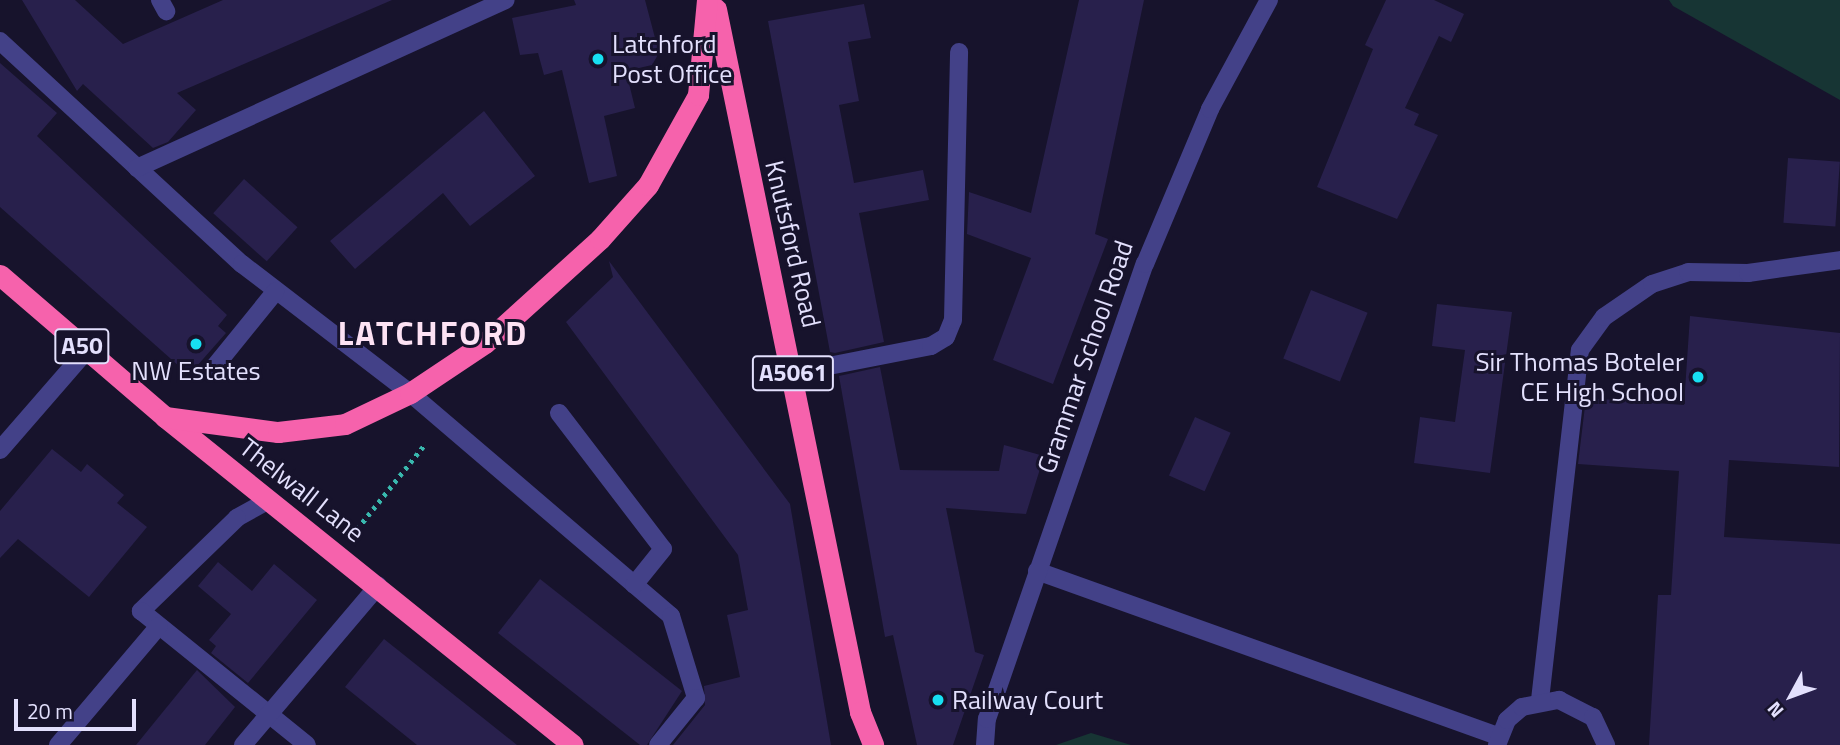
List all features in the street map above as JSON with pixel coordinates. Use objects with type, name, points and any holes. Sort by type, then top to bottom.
[{"type":"highway","name":"A50","points":[[165,417],[237,431],[303,432],[345,424],[410,393],[485,343],[544,293],[648,185],[698,95],[708,0]]},
{"type":"highway","name":"Knutsford Road","points":[[714,0],[793,373],[860,712],[873,745]]},
{"type":"highway","name":"Thelwall Lane","points":[[0,275],[165,417],[573,745]]},
{"type":"street","points":[[136,168],[505,0]]},
{"type":"street","name":"Grammar School Road","points":[[985,745],[987,719],[1037,571],[1175,187],[1269,0]]},
{"type":"street","points":[[0,41],[136,168],[275,292],[410,393],[671,617],[696,698],[658,745]]},
{"type":"street","points":[[793,373],[930,346],[946,337],[953,320],[959,52]]},
{"type":"street","points":[[1540,700],[1580,350],[1604,317],[1653,284],[1688,272],[1748,273],[1840,260]]},
{"type":"street","points":[[211,371],[275,292]]},
{"type":"street","points":[[0,450],[87,350]]},
{"type":"street","points":[[559,413],[663,549],[634,585]]},
{"type":"street","points":[[270,500],[237,518],[141,611],[307,745]]},
{"type":"street","points":[[1037,571],[1498,741],[1515,714],[1540,700],[1577,706],[1593,717],[1606,745]]},
{"type":"street","points":[[243,745],[378,586]]},
{"type":"street","points":[[58,745],[159,626]]},
{"type":"path","points":[[357,529],[431,437]]},
{"type":"green space","points":[[1669,0],[1840,0],[1840,100],[1673,6]]},
{"type":"green space","points":[[1091,733],[1131,745],[1056,745]]},
{"type":"building","points":[[22,0],[75,0],[123,44],[223,0],[392,0],[177,93],[196,110],[168,142],[153,148],[83,84],[77,91]]},
{"type":"building","points":[[574,0],[645,0],[659,53],[652,65],[626,71],[635,108],[604,116],[617,176],[589,183],[562,70],[544,75],[538,53],[520,55],[512,18],[576,5]]},
{"type":"building","points":[[1079,0],[1144,0],[1095,234],[1108,239],[1053,384],[993,360],[1031,258],[967,234],[969,192],[1031,213]]},
{"type":"building","points":[[1386,0],[1434,0],[1464,14],[1451,42],[1439,36],[1405,108],[1419,114],[1414,125],[1438,135],[1397,219],[1317,187],[1373,49],[1365,45]]},
{"type":"building","points":[[864,4],[871,38],[848,42],[859,101],[839,105],[854,183],[923,170],[929,200],[859,213],[884,342],[835,353],[830,352],[768,21]]},
{"type":"building","points":[[0,63],[57,113],[37,136],[227,315],[218,326],[226,333],[189,375],[0,207]]},
{"type":"building","points":[[484,111],[535,176],[470,226],[443,193],[355,269],[330,241]]},
{"type":"building","points":[[1788,158],[1840,162],[1835,226],[1783,223]]},
{"type":"building","points":[[244,179],[298,227],[267,261],[213,213]]},
{"type":"building","points":[[609,261],[790,504],[831,745],[673,745],[705,705],[704,686],[740,677],[727,615],[748,610],[738,555],[566,322],[613,277]]},
{"type":"building","points":[[1311,290],[1368,313],[1340,381],[1283,359]]},
{"type":"building","points":[[1437,304],[1512,312],[1490,473],[1414,463],[1420,417],[1455,422],[1465,350],[1432,346]]},
{"type":"building","points":[[1690,316],[1840,333],[1839,467],[1729,460],[1724,537],[1840,544],[1840,745],[1649,745],[1658,595],[1671,595],[1679,471],[1578,464],[1586,398],[1684,405]]},
{"type":"building","points":[[880,367],[900,470],[999,471],[1004,445],[1044,456],[1026,514],[946,508],[975,652],[984,655],[953,745],[917,745],[893,635],[885,637],[839,376]]},
{"type":"building","points":[[1195,417],[1231,433],[1205,491],[1169,475]]},
{"type":"building","points":[[52,449],[81,472],[87,464],[124,495],[117,503],[147,527],[89,597],[18,539],[0,558],[0,511]]},
{"type":"building","points":[[218,562],[252,591],[274,564],[317,600],[248,683],[211,653],[216,646],[209,640],[231,614],[198,586]]},
{"type":"building","points":[[540,579],[682,691],[647,745],[640,745],[498,633]]},
{"type":"building","points":[[384,639],[517,745],[417,745],[345,687]]},
{"type":"building","points":[[197,670],[235,707],[205,745],[136,745]]},
{"type":"place","name":"Latchford Post Office","points":[[598,59]]},
{"type":"place","name":"NW Estates","points":[[196,344]]},
{"type":"place","name":"Sir Thomas Boteler CE High School","points":[[1698,377]]},
{"type":"place","name":"Railway Court","points":[[938,700]]},
{"type":"district","name":"LATCHFORD","points":[[433,334]]}]
